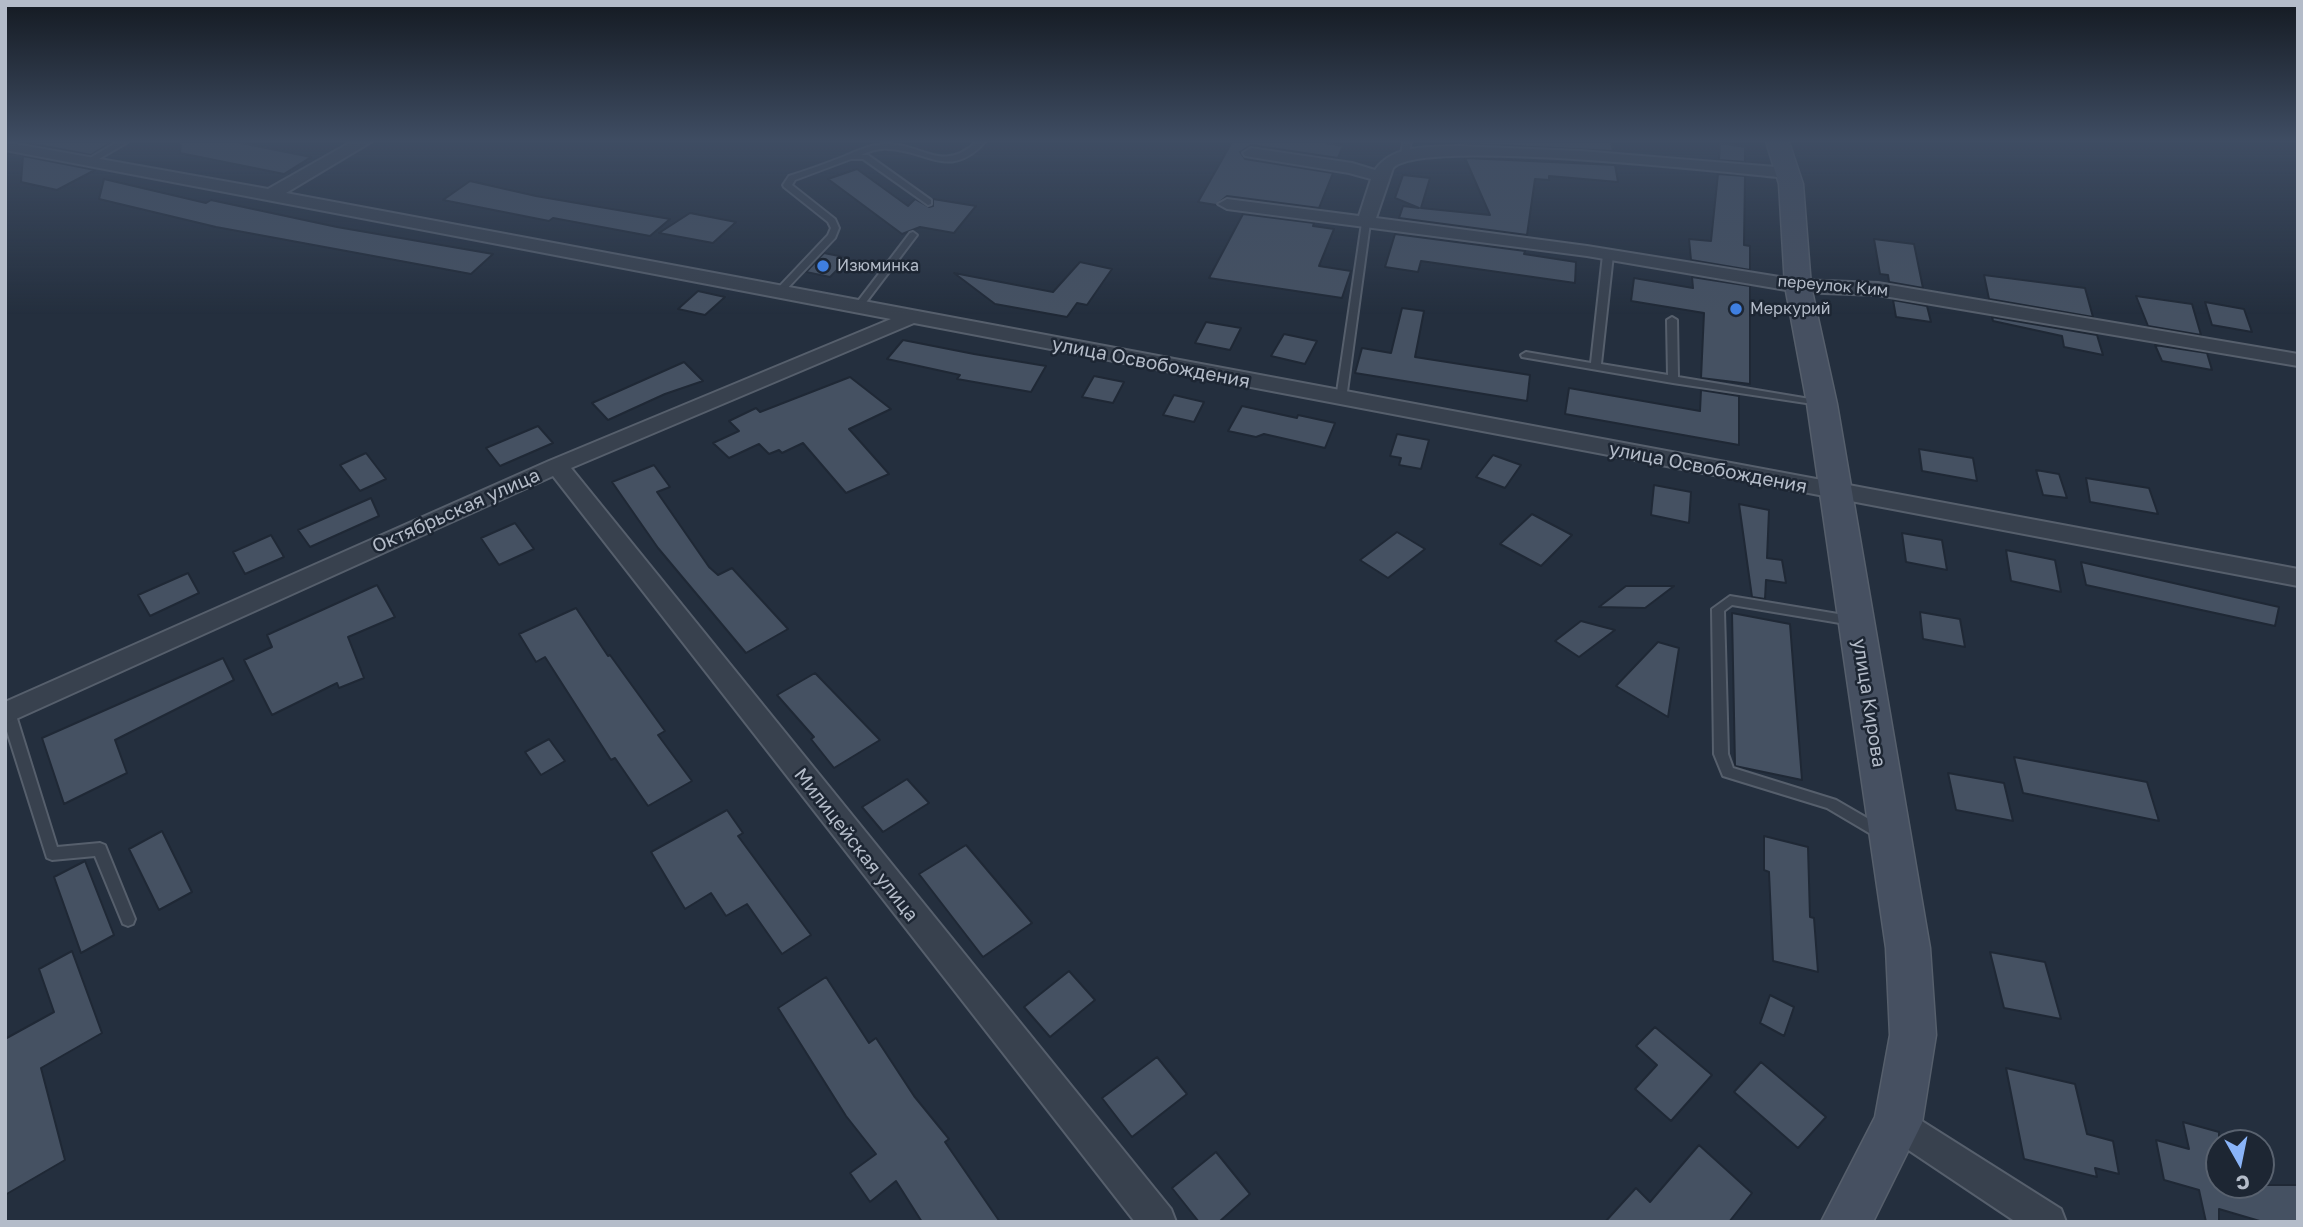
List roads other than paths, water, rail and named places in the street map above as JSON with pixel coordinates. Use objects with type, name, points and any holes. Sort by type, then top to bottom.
[{"type":"main road","name":"улица Кирова","points":[[1792,199],[1795,214],[1798,286],[1822,404],[1908,948],[1913,1035],[1898,1123],[1846,1222]]},
{"type":"street","name":"улица Освобождения","points":[[292,199],[2298,578]]},
{"type":"street","points":[[1366,223],[1373,199]]},
{"type":"street","name":"переулок Ким","points":[[1227,204],[1608,255],[1798,286],[1891,291],[2298,360]]},
{"type":"street","name":"Октябрьская улица","points":[[7,713],[557,466],[911,317]]},
{"type":"street","name":"Милицейская улица","points":[[557,466],[1158,1222]]},
{"type":"street","points":[[1898,1123],[2048,1222]]},
{"type":"lane","points":[[779,292],[832,236],[835,228],[832,221],[805,199]]},
{"type":"lane","points":[[924,199],[928,202]]},
{"type":"lane","points":[[1341,399],[1366,223]]},
{"type":"lane","points":[[858,307],[913,235]]},
{"type":"lane","points":[[1596,367],[1608,255]]},
{"type":"lane","points":[[1672,320],[1673,380]]},
{"type":"lane","points":[[1526,355],[1822,404]]},
{"type":"lane","points":[[1856,621],[1730,600],[1718,610],[1721,754],[1728,772],[1831,804],[1891,839]]},
{"type":"lane","points":[[7,713],[52,854],[100,849],[128,919]]},
{"type":"place","name":"Изюминка","points":[[823,266]]},
{"type":"place","name":"Меркурий","points":[[1736,309]]}]
